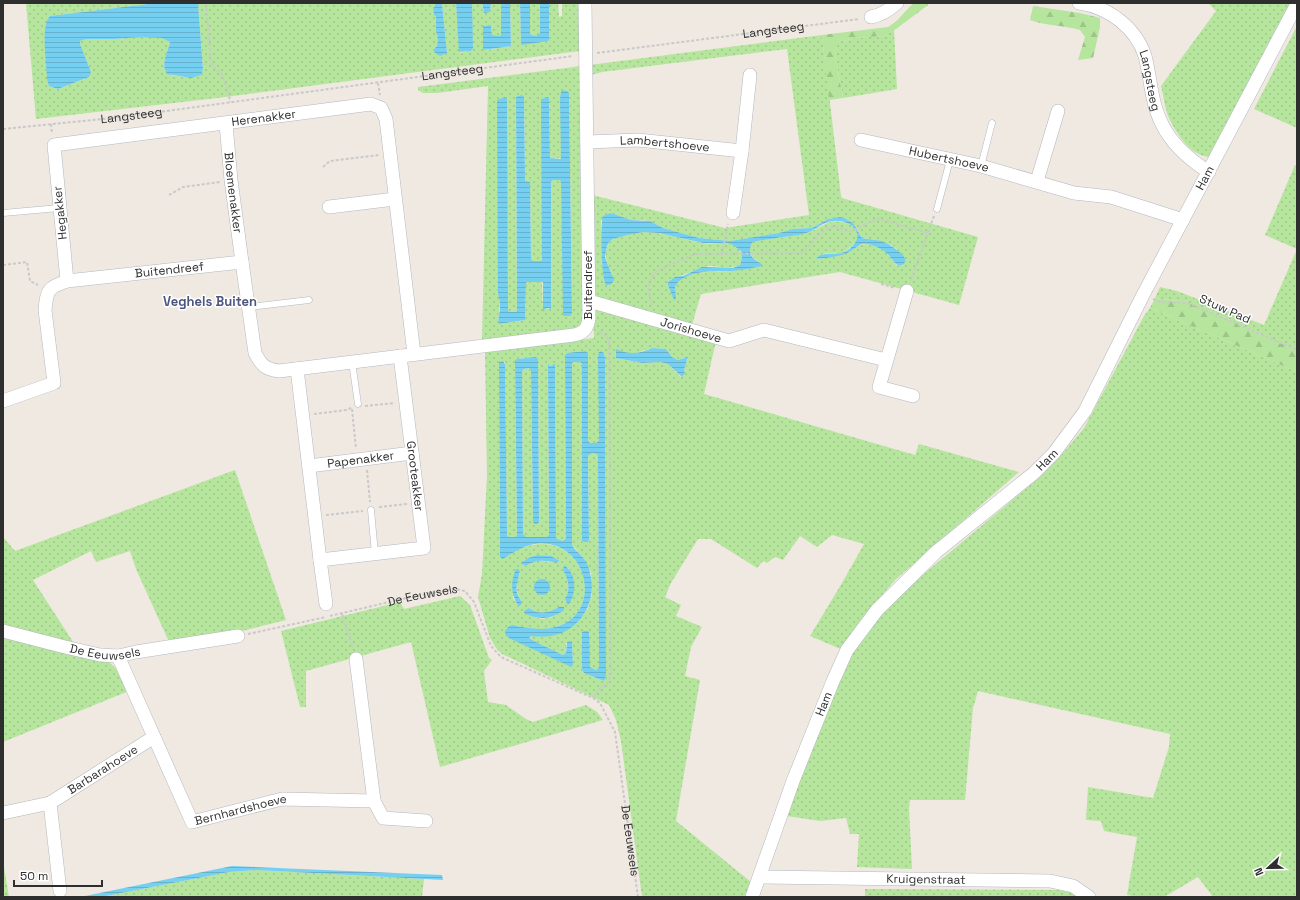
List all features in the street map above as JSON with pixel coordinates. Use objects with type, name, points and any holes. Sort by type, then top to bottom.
[{"type":"street","name":"Buitendreef","points":[[48,290],[67,281],[242,262],[250,308],[255,353],[260,362],[267,369],[278,371],[582,333],[588,325],[589,300],[585,3]]},
{"type":"street","points":[[871,18],[887,11],[898,3]]},
{"type":"street","name":"Langsteeg","points":[[1079,3],[1105,10],[1120,20],[1132,32],[1144,56],[1155,106],[1162,124],[1173,141],[1195,162],[1209,172]]},
{"type":"street","name":"Ham","points":[[752,897],[793,781],[832,681],[847,650],[877,610],[936,552],[1034,473],[1054,453],[1085,411],[1143,295],[1297,4]]},
{"type":"street","points":[[733,213],[742,151],[750,75]]},
{"type":"street","name":"Herenakker","points":[[54,145],[226,124],[371,104],[382,108],[386,119],[414,354]]},
{"type":"street","points":[[1037,181],[1058,111]]},
{"type":"street","name":"Bloemenakker","points":[[226,124],[231,180],[242,262]]},
{"type":"street","name":"Lambertshoeve","points":[[587,142],[638,140],[742,151]]},
{"type":"street","name":"Hubertshoeve","points":[[862,140],[981,166],[1037,181],[1074,193],[1111,197],[1183,220]]},
{"type":"street","name":"Hegakker","points":[[54,145],[67,281]]},
{"type":"street","points":[[329,207],[395,199]]},
{"type":"street","points":[[3,401],[54,383],[46,310],[46,297],[48,290]]},
{"type":"street","points":[[907,291],[879,387],[913,396]]},
{"type":"street","name":"Jorishoeve","points":[[589,300],[729,341],[764,330],[886,360]]},
{"type":"street","name":"Grooteakker","points":[[320,560],[424,548],[400,356]]},
{"type":"street","points":[[297,369],[326,604]]},
{"type":"street","name":"Papenakker","points":[[309,466],[412,453]]},
{"type":"street","name":"De Eeuwsels","points":[[3,631],[100,655],[118,656],[238,636]]},
{"type":"street","name":"Bernhardshoeve","points":[[118,656],[192,822],[282,799],[374,801]]},
{"type":"street","points":[[356,659],[374,801],[383,818],[426,821]]},
{"type":"street","name":"Barbarahoeve","points":[[3,813],[50,802],[154,737]]},
{"type":"street","points":[[50,802],[60,891]]},
{"type":"street","name":"Kruigenstraat","points":[[759,877],[1050,881],[1073,886],[1089,897]]},
{"type":"lane","points":[[981,166],[992,123]]},
{"type":"lane","points":[[937,209],[950,160]]},
{"type":"lane","points":[[3,213],[60,208]]},
{"type":"lane","points":[[250,308],[309,300]]},
{"type":"lane","points":[[352,362],[358,404]]},
{"type":"lane","points":[[371,510],[375,554]]},
{"type":"path","points":[[206,3],[211,62],[217,71],[220,71],[228,90],[230,102]]},
{"type":"path","name":"Langsteeg","points":[[3,129],[122,116],[586,54],[871,18]]},
{"type":"path","points":[[324,167],[330,161],[390,154]]},
{"type":"path","points":[[169,195],[183,187],[231,180]]},
{"type":"path","points":[[880,284],[907,291],[937,209]]},
{"type":"path","points":[[722,254],[728,224],[733,213]]},
{"type":"path","points":[[651,318],[653,308],[648,289],[652,275],[695,254],[801,253],[828,229],[839,227],[847,232],[851,232],[880,219],[928,232]]},
{"type":"path","points":[[3,265],[27,262],[30,281],[48,290]]},
{"type":"path","name":"Stuw Pad","points":[[1143,295],[1160,302],[1188,303],[1297,350]]},
{"type":"path","points":[[586,329],[604,334],[609,340],[611,673],[608,683],[600,689],[593,698]]},
{"type":"path","points":[[352,408],[371,510]]},
{"type":"path","name":"De Eeuwsels","points":[[238,636],[417,596],[454,589],[465,591],[474,602],[491,646],[501,657],[593,698],[600,703],[615,732],[638,897]]},
{"type":"path","points":[[342,613],[356,659]]},
{"type":"green space","points":[[26,3],[156,3],[50,16],[48,19],[47,80],[49,86],[58,89],[89,77],[91,72],[80,41],[92,38],[114,39],[155,37],[165,39],[170,42],[164,62],[165,71],[171,75],[191,78],[203,69],[198,3],[435,3],[433,8],[434,15],[436,17],[438,38],[437,46],[434,49],[434,52],[447,53],[442,3],[456,3],[460,53],[472,50],[472,3],[482,3],[483,11],[491,9],[491,3],[501,3],[501,36],[492,35],[491,26],[485,25],[485,50],[511,46],[510,3],[520,3],[521,42],[549,40],[549,3],[558,3],[559,17],[562,16],[562,4],[580,3],[580,51],[217,98],[36,119]]},
{"type":"green space","points":[[530,3],[540,3],[539,35],[532,36],[530,33]]},
{"type":"green space","points":[[914,3],[927,3],[928,5],[896,29],[883,36],[855,38],[838,42],[835,55],[843,98],[829,100],[822,35],[888,27]]},
{"type":"green space","points":[[1208,3],[1293,3],[1209,157],[1203,156],[1191,149],[1182,139],[1167,114],[1161,86],[1216,11]]},
{"type":"green space","points":[[1033,6],[1080,13],[1100,18],[1100,27],[1093,58],[1078,60],[1085,37],[1080,30],[1030,20]]},
{"type":"green space","points":[[1297,26],[1297,128],[1254,109]]},
{"type":"green space","points":[[894,30],[897,89],[843,98],[835,55],[838,42],[855,38],[883,36]]},
{"type":"green space","points":[[822,35],[842,198],[978,237],[959,305],[840,272],[701,294],[692,325],[601,300],[593,293],[592,195],[725,228],[809,215],[787,49],[602,72],[591,75],[584,317],[579,329],[482,341],[488,86],[437,93],[423,93],[418,90],[418,87]],"holes":[[[561,91],[569,93],[572,314],[570,316],[564,316],[561,183],[560,180],[553,180],[551,182],[551,309],[546,308],[543,311],[542,281],[528,281],[526,283],[525,320],[499,324],[506,98],[508,309],[509,312],[516,312],[516,97],[524,97],[525,181],[530,183],[531,259],[533,261],[541,261],[549,99],[550,157],[552,159],[561,158]],[[611,213],[631,220],[644,220],[663,228],[699,238],[730,241],[779,233],[793,229],[812,228],[828,219],[840,217],[857,229],[862,238],[877,240],[897,249],[903,265],[896,265],[885,251],[874,245],[866,244],[856,246],[843,253],[852,246],[858,237],[857,231],[848,224],[836,221],[831,222],[806,233],[754,241],[750,246],[750,253],[762,264],[732,271],[691,274],[678,281],[675,287],[668,282],[701,268],[709,266],[728,268],[740,265],[742,259],[741,253],[738,248],[730,244],[702,243],[655,233],[631,233],[620,236],[609,242],[607,246],[606,258],[612,274],[602,266],[601,221]],[[840,253],[817,259],[819,256],[825,254]]]},
{"type":"green space","points":[[1295,165],[1297,166],[1297,249],[1265,235]]},
{"type":"green space","points":[[1297,249],[1297,350],[1196,305],[1186,302],[1155,298],[1160,287],[1177,291],[1264,325]]},
{"type":"green space","points":[[1155,298],[1186,302],[1196,305],[1297,350],[1297,372],[1150,308]]},
{"type":"green space","points":[[598,308],[716,341],[704,394],[915,455],[919,444],[1019,472],[895,580],[872,607],[843,650],[810,636],[864,544],[832,535],[817,547],[800,536],[783,560],[775,557],[767,563],[763,561],[757,568],[711,539],[698,539],[671,583],[665,597],[681,605],[676,616],[702,627],[691,647],[685,676],[700,680],[676,821],[751,882],[745,897],[642,897],[621,741],[616,720],[609,705],[502,654],[490,638],[478,597],[482,574],[487,476],[485,352],[594,338],[593,313]],"holes":[[[652,348],[666,349],[672,357],[678,360],[688,358],[684,370],[685,373],[681,377],[668,364],[660,362],[642,363],[616,358],[623,352],[633,354]],[[585,351],[588,440],[590,443],[596,443],[599,440],[599,352],[601,351],[604,353],[605,358],[606,676],[604,681],[584,673],[582,670],[582,632],[590,667],[596,670],[599,667],[598,456],[597,454],[592,453],[588,456],[589,541],[583,542],[582,364],[580,362],[573,362],[572,364],[572,545],[583,557],[591,573],[592,594],[588,608],[576,624],[545,636],[531,636],[529,638],[563,655],[566,653],[566,643],[572,641],[573,665],[563,663],[506,636],[509,626],[545,629],[555,627],[571,619],[581,606],[585,592],[583,576],[577,562],[566,551],[551,545],[532,545],[501,558],[500,557],[499,362],[505,362],[507,536],[509,537],[517,536],[515,360],[536,357],[538,359],[538,524],[534,524],[533,522],[531,370],[529,368],[522,371],[523,535],[526,537],[547,537],[549,535],[548,365],[555,365],[556,537],[557,539],[563,541],[566,538],[565,355],[567,353]],[[537,555],[551,556],[560,561],[555,563],[536,561],[526,566],[521,563],[528,558]],[[565,565],[568,567],[574,584],[574,591],[566,598],[568,583],[563,570]],[[518,569],[520,573],[516,588],[522,602],[518,606],[513,598]],[[559,607],[560,613],[541,619],[529,614],[525,610],[529,608],[536,612],[552,611]]]},
{"type":"green space","points":[[1150,308],[1297,372],[1297,897],[1213,897],[1198,877],[1164,897],[1138,897],[1127,895],[1137,837],[1104,831],[1101,821],[1086,820],[1088,787],[1153,798],[1169,747],[1170,734],[978,691],[973,708],[965,800],[910,800],[909,809],[912,869],[857,867],[859,834],[850,834],[846,818],[820,821],[787,816],[814,741],[850,657],[868,631],[890,605],[925,573],[1040,477],[1064,452],[1084,428],[1144,316]]},
{"type":"green space","points":[[235,470],[286,620],[218,637],[170,644],[136,569],[130,551],[96,562],[91,551],[33,580],[75,645],[3,626],[3,537],[15,551]]},
{"type":"green space","points":[[460,596],[470,605],[489,658],[492,660],[484,671],[488,702],[506,705],[533,722],[586,705],[597,712],[603,720],[440,767],[411,642],[306,671],[306,707],[300,707],[281,631],[400,602],[404,609]]},
{"type":"green space","points":[[3,633],[107,661],[118,671],[129,691],[3,742]]},
{"type":"green space","points":[[3,861],[9,897],[3,897]]},
{"type":"green space","points":[[256,870],[424,879],[422,897],[101,897],[229,872]]},
{"type":"green space","points":[[865,889],[1058,890],[1070,892],[1082,897],[865,897]]},
{"type":"water","points":[[156,3],[198,3],[203,69],[201,75],[191,78],[167,74],[164,62],[170,42],[162,38],[142,37],[86,39],[80,41],[80,44],[91,72],[89,77],[58,89],[49,86],[47,80],[45,28],[50,16]]},
{"type":"water","points":[[435,3],[442,3],[447,53],[440,56],[434,52],[434,49],[437,46],[438,38],[436,31],[436,17],[434,15],[433,8]]},
{"type":"water","points":[[456,3],[472,3],[473,48],[471,51],[459,52]]},
{"type":"water","points":[[482,3],[491,3],[490,12],[484,13]]},
{"type":"water","points":[[501,3],[510,3],[511,46],[483,50],[483,26],[491,26],[492,35],[501,36]]},
{"type":"water","points":[[520,3],[530,3],[530,33],[531,35],[535,36],[539,35],[540,33],[540,3],[549,3],[548,41],[521,44]]},
{"type":"water","points":[[562,90],[569,93],[572,314],[570,316],[563,315],[561,183],[560,180],[553,180],[551,182],[551,310],[546,308],[543,312],[543,282],[527,282],[525,320],[499,324],[497,100],[505,97],[507,99],[508,309],[509,312],[516,312],[516,97],[522,95],[524,97],[525,181],[530,182],[531,259],[533,261],[541,261],[541,99],[548,97],[549,99],[550,158],[560,159],[560,99]]},
{"type":"water","points":[[611,213],[631,220],[650,221],[663,228],[699,238],[730,241],[779,233],[793,229],[812,228],[828,219],[840,217],[853,223],[862,238],[884,242],[901,253],[905,260],[900,266],[897,265],[883,250],[866,244],[862,244],[842,255],[816,259],[824,254],[839,254],[845,252],[851,248],[857,239],[858,236],[856,230],[851,225],[841,221],[830,221],[807,233],[752,243],[750,252],[754,259],[762,264],[762,266],[736,271],[704,272],[690,275],[678,282],[675,287],[676,299],[674,300],[668,282],[675,277],[683,276],[702,267],[733,268],[740,265],[742,257],[741,251],[733,245],[727,243],[703,243],[659,233],[643,232],[627,235],[613,239],[607,246],[605,257],[614,280],[611,284],[606,285],[602,262],[602,221],[603,216]]},
{"type":"water","points":[[652,348],[666,349],[672,357],[678,360],[688,357],[684,370],[685,373],[682,377],[668,364],[660,362],[642,363],[616,358],[616,349],[634,353],[643,352]]},
{"type":"water","points":[[585,351],[588,353],[588,440],[590,443],[596,443],[599,440],[599,352],[601,351],[604,353],[605,358],[606,676],[604,681],[584,673],[582,670],[582,632],[584,631],[589,632],[590,667],[596,670],[599,667],[598,456],[597,454],[592,453],[588,456],[589,540],[588,542],[583,542],[582,364],[580,362],[573,362],[572,364],[572,545],[584,558],[588,565],[592,582],[592,592],[590,601],[582,617],[568,630],[552,636],[531,636],[529,638],[563,655],[566,653],[567,642],[572,641],[573,665],[571,667],[513,640],[506,636],[505,631],[512,625],[534,629],[550,628],[571,619],[581,606],[585,591],[583,576],[576,562],[565,550],[549,544],[530,545],[503,559],[500,557],[499,362],[503,361],[505,364],[507,536],[509,537],[517,536],[515,360],[536,357],[538,359],[538,524],[534,524],[533,522],[531,370],[529,368],[522,371],[523,534],[526,537],[547,537],[549,535],[548,364],[550,366],[555,364],[556,537],[557,539],[563,541],[566,538],[565,355],[567,353]]},
{"type":"water","points":[[537,555],[551,556],[560,561],[556,563],[537,561],[526,566],[521,564],[528,558]]},
{"type":"water","points":[[564,565],[571,573],[574,584],[573,595],[568,605],[565,599],[568,588],[563,570]]},
{"type":"water","points":[[516,569],[520,571],[516,587],[517,594],[522,602],[520,606],[518,606],[512,588]]},
{"type":"water","points":[[539,579],[545,579],[550,584],[548,593],[545,595],[539,595],[534,590],[534,584]]},
{"type":"water","points":[[559,607],[564,607],[564,610],[554,616],[544,618],[534,617],[524,613],[525,610],[529,608],[536,612],[544,612],[552,611]]},
{"type":"water","points":[[232,866],[442,875],[443,880],[256,870],[229,872],[101,897],[80,897]]},
{"type":"district","name":"Veghels Buiten","points":[[210,301]]}]
